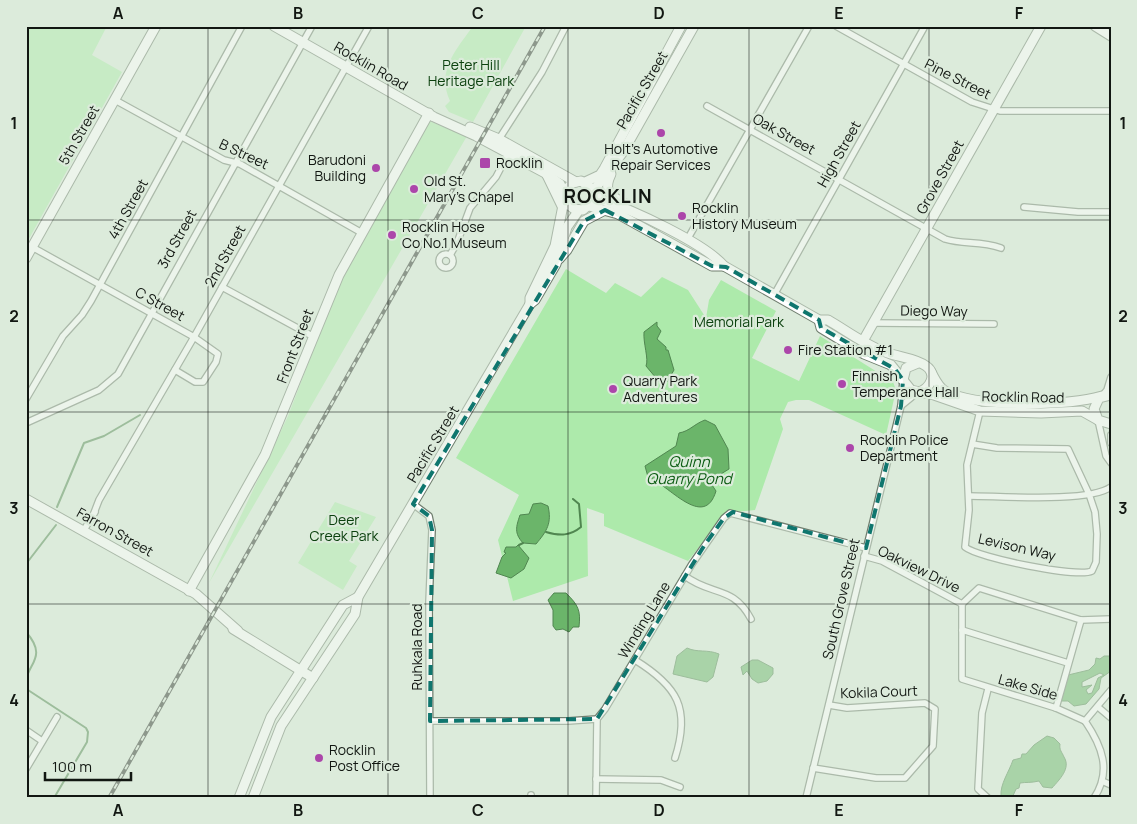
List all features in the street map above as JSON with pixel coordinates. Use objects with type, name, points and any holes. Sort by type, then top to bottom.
[{"type":"main road","name":"5th Street","points":[[26,258],[156,26]]},
{"type":"main road","name":"Rocklin Road","points":[[274,26],[434,117],[511,149],[580,182]]},
{"type":"main road","name":"Pacific Street","points":[[580,182],[600,175],[604,169],[681,26]]},
{"type":"main road","name":"Pacific Street","points":[[594,192],[623,152],[694,26]]},
{"type":"main road","name":"Grove Street","points":[[864,341],[1040,26]]},
{"type":"main road","points":[[1095,26],[1111,36]]},
{"type":"main road","name":"Rocklin Road","points":[[429,113],[437,114],[499,139],[560,184],[565,203]]},
{"type":"main road","name":"Front Street","points":[[190,591],[265,455],[330,294],[429,113]]},
{"type":"main road","points":[[623,152],[608,181],[607,191],[609,195],[636,210],[644,218]]},
{"type":"main road","points":[[545,173],[560,200],[565,203],[579,210],[589,206],[618,214],[712,266],[724,266]]},
{"type":"main road","points":[[565,203],[569,186],[580,182],[602,200],[688,240],[716,258],[724,266],[819,320],[828,320],[884,352],[927,366],[930,372],[930,385],[918,392],[908,389],[895,369],[867,348],[864,341]]},
{"type":"main road","points":[[589,206],[594,192]]},
{"type":"main road","name":"Pacific Street","points":[[530,304],[530,298],[555,246],[565,203]]},
{"type":"main road","name":"Pacific Street","points":[[253,798],[281,726],[355,614],[358,597],[530,304],[535,300],[557,260],[567,227],[579,210]]},
{"type":"main road","points":[[557,260],[567,250],[584,221],[605,210]]},
{"type":"main road","points":[[656,235],[666,236],[682,243],[688,240]]},
{"type":"main road","points":[[819,320],[821,328],[864,354],[884,362]]},
{"type":"main road","points":[[828,332],[835,330],[858,342],[864,341]]},
{"type":"main road","points":[[903,380],[906,368],[918,363]]},
{"type":"main road","name":"Rocklin Road","points":[[930,372],[940,388],[976,400],[1042,402],[1086,400],[1106,396]]},
{"type":"main road","name":"Rocklin Road","points":[[918,392],[980,411],[996,413],[1079,411],[1105,424],[1111,424]]},
{"type":"main road","points":[[1098,420],[1094,415],[1094,406],[1106,396]]},
{"type":"main road","points":[[980,411],[985,407],[999,408],[1016,402]]},
{"type":"main road","points":[[996,413],[1016,408],[1040,408],[1042,402]]},
{"type":"main road","name":"Farron Street","points":[[26,499],[190,591],[232,629],[313,678]]},
{"type":"main road","name":"Pacific Street","points":[[239,798],[264,732],[300,670],[343,605],[358,597]]},
{"type":"street","name":"4th Street","points":[[26,399],[62,336],[82,315],[100,284],[242,26]]},
{"type":"street","name":"3rd Street","points":[[26,423],[110,383],[121,369],[312,26]]},
{"type":"street","name":"2nd Street","points":[[84,530],[102,502],[103,497],[369,26]]},
{"type":"street","points":[[499,139],[542,72],[566,26]]},
{"type":"street","points":[[688,240],[809,26]]},
{"type":"street","name":"Pine Street","points":[[836,26],[972,102],[993,110],[1111,111]]},
{"type":"street","name":"High Street","points":[[774,295],[926,26]]},
{"type":"street","name":"B Street","points":[[115,100],[224,160],[240,164],[362,233]]},
{"type":"street","name":"Oak Street","points":[[708,106],[952,242],[986,242],[1001,248]]},
{"type":"street","points":[[450,255],[457,243],[470,208],[496,176],[511,149]]},
{"type":"street","points":[[1024,207],[1078,212],[1111,212]]},
{"type":"street","name":"C Street","points":[[32,248],[194,337],[216,351],[218,356],[206,380],[200,383],[175,370]]},
{"type":"street","points":[[222,287],[314,337]]},
{"type":"street","name":"Diego Way","points":[[874,323],[994,324]]},
{"type":"street","points":[[1106,396],[1111,377]]},
{"type":"street","name":"South Grove Street","points":[[806,798],[901,406],[903,380]]},
{"type":"street","points":[[901,406],[918,392]]},
{"type":"street","name":"Levison Way","points":[[980,411],[966,474],[969,496],[968,520],[964,542],[968,549],[1004,560],[1083,573],[1092,571],[1096,562],[1097,522],[1089,494]]},
{"type":"street","points":[[1098,420],[1106,456],[1111,463]]},
{"type":"street","points":[[1111,436],[1111,443]]},
{"type":"street","points":[[972,444],[988,448],[1068,450],[1089,494]]},
{"type":"street","points":[[969,496],[1089,494],[1111,487]]},
{"type":"street","name":"Ruhkala Road","points":[[413,504],[429,516],[432,530],[429,602],[430,798]]},
{"type":"street","name":"Winding Lane","points":[[597,719],[685,576],[724,518],[733,513],[866,548]]},
{"type":"street","name":"Oakview Drive","points":[[864,556],[882,562],[962,604]]},
{"type":"street","points":[[685,576],[699,585],[730,595],[745,608],[751,618]]},
{"type":"street","name":"Oakview Drive","points":[[962,680],[962,604],[979,588],[1082,620]]},
{"type":"street","points":[[1056,708],[1082,620],[1111,619]]},
{"type":"street","points":[[962,630],[1068,663]]},
{"type":"street","points":[[635,660],[665,680],[673,690],[679,706],[681,724],[680,743],[675,758]]},
{"type":"street","name":"Lake Side","points":[[962,680],[1056,708],[1086,721]]},
{"type":"street","points":[[988,689],[982,713],[978,788],[988,798]]},
{"type":"street","points":[[1094,798],[1105,774],[1103,754],[1096,737],[1086,721],[1111,690]]},
{"type":"street","name":"Kokila Court","points":[[813,768],[876,778],[905,778],[933,746],[935,709],[925,703],[847,708],[829,705]]},
{"type":"street","points":[[1098,707],[1111,718]]},
{"type":"street","points":[[26,769],[57,716]]},
{"type":"street","points":[[430,720],[568,721],[597,719],[596,798]]},
{"type":"street","points":[[26,730],[42,741]]},
{"type":"street","points":[[596,779],[661,780],[680,786]]},
{"type":"street","points":[[1102,781],[1111,785]]},
{"type":"highlighted area","points":[[605,210],[712,266],[726,267],[819,320],[821,328],[895,369],[903,380],[901,406],[866,548],[733,512],[724,518],[704,546],[597,719],[430,721],[432,530],[429,516],[413,504],[584,221]]},
{"type":"green space","points":[[26,26],[107,26],[92,55],[122,72],[26,244]]},
{"type":"green space","name":"Peter Hill Heritage Park","points":[[473,26],[526,26],[473,122],[449,112],[445,106],[450,101],[445,80],[450,61]]},
{"type":"green space","name":"Peter Hill Heritage Park","points":[[429,121],[467,136],[209,583],[288,416],[341,278]]},
{"type":"green space","name":"Memorial Park","points":[[566,269],[606,293],[615,283],[641,297],[662,277],[688,290],[706,318],[709,300],[721,280],[776,311],[752,358],[799,381],[820,336],[893,382],[896,390],[886,435],[809,400],[788,402],[780,419],[783,429],[755,510],[726,513],[688,561],[604,526],[604,514],[587,508],[588,576],[513,601],[498,540],[519,495],[456,458]]},
{"type":"green space","name":"Deer Creek Park","points":[[335,502],[376,517],[349,561],[357,566],[343,590],[298,563]]},
{"type":"water","points":[[657,322],[657,326],[661,331],[657,339],[668,350],[674,370],[667,382],[661,384],[646,366],[644,336],[644,332]]},
{"type":"water","name":"Quinn Quarry Pond","points":[[705,420],[715,425],[728,449],[729,469],[716,477],[712,485],[716,491],[710,502],[703,507],[685,502],[648,477],[645,466],[676,446],[679,433]]},
{"type":"water","points":[[541,503],[548,506],[548,526],[536,544],[523,543],[518,536],[517,530],[520,515],[529,514],[533,504]]},
{"type":"water","points":[[518,545],[529,558],[524,569],[511,578],[496,573],[502,557],[506,553],[504,552],[506,547],[516,547]]},
{"type":"water","points":[[554,593],[566,593],[573,601],[578,608],[580,616],[579,627],[573,627],[569,632],[563,629],[556,630],[553,626],[553,610],[548,600]]},
{"type":"water","points":[[687,648],[719,654],[713,677],[707,682],[673,674],[677,656]]},
{"type":"water","points":[[1104,656],[1111,656],[1111,671],[1101,678],[1099,689],[1086,704],[1074,706],[1068,701],[1061,701],[1068,675],[1089,670],[1095,664],[1096,658],[1100,659]],"holes":[[[1100,673],[1104,675],[1098,678],[1092,693],[1088,694],[1086,690],[1092,685],[1082,687],[1082,682]]]},
{"type":"water","points":[[752,660],[758,660],[773,668],[773,674],[767,681],[758,683],[752,679],[747,671],[743,675],[741,667]]},
{"type":"water","points":[[1047,736],[1054,738],[1060,744],[1060,749],[1066,761],[1061,777],[1052,788],[1043,787],[1039,781],[1020,783],[1012,798],[1001,796],[1003,782],[1013,760],[1021,758],[1022,754],[1026,754],[1034,745]]},
{"type":"waterway","points":[[57,507],[84,443],[104,436],[140,415]]},
{"type":"waterway","points":[[546,532],[565,534],[581,527],[579,504],[573,499]]},
{"type":"waterway","points":[[26,564],[56,525]]},
{"type":"waterway","points":[[519,545],[523,543]]},
{"type":"waterway","points":[[26,582],[28,591]]},
{"type":"waterway","points":[[26,632],[36,650],[36,657],[26,682],[28,690],[86,728],[88,732],[87,742],[54,798]]},
{"type":"railway","points":[[109,798],[545,26]]},
{"type":"place","name":"Holt's Automotive Repair Services","points":[[661,133]]},
{"type":"place","name":"Rocklin","points":[[485,163]]},
{"type":"place","name":"Barudoni Building","points":[[376,168]]},
{"type":"place","name":"Old St. Mary's Chapel","points":[[414,189]]},
{"type":"place","name":"Rocklin History Museum","points":[[682,216]]},
{"type":"place","name":"Rocklin Hose Co No.1 Museum","points":[[392,235]]},
{"type":"place","name":"Fire Station #1","points":[[788,350]]},
{"type":"place","name":"Finnish Temperance Hall","points":[[842,384]]},
{"type":"place","name":"Quarry Park Adventures","points":[[613,389]]},
{"type":"place","name":"Rocklin Police Department","points":[[850,448]]},
{"type":"place","name":"Rocklin Post Office","points":[[319,758]]},
{"type":"district","name":"ROCKLIN","points":[[608,196]]}]
